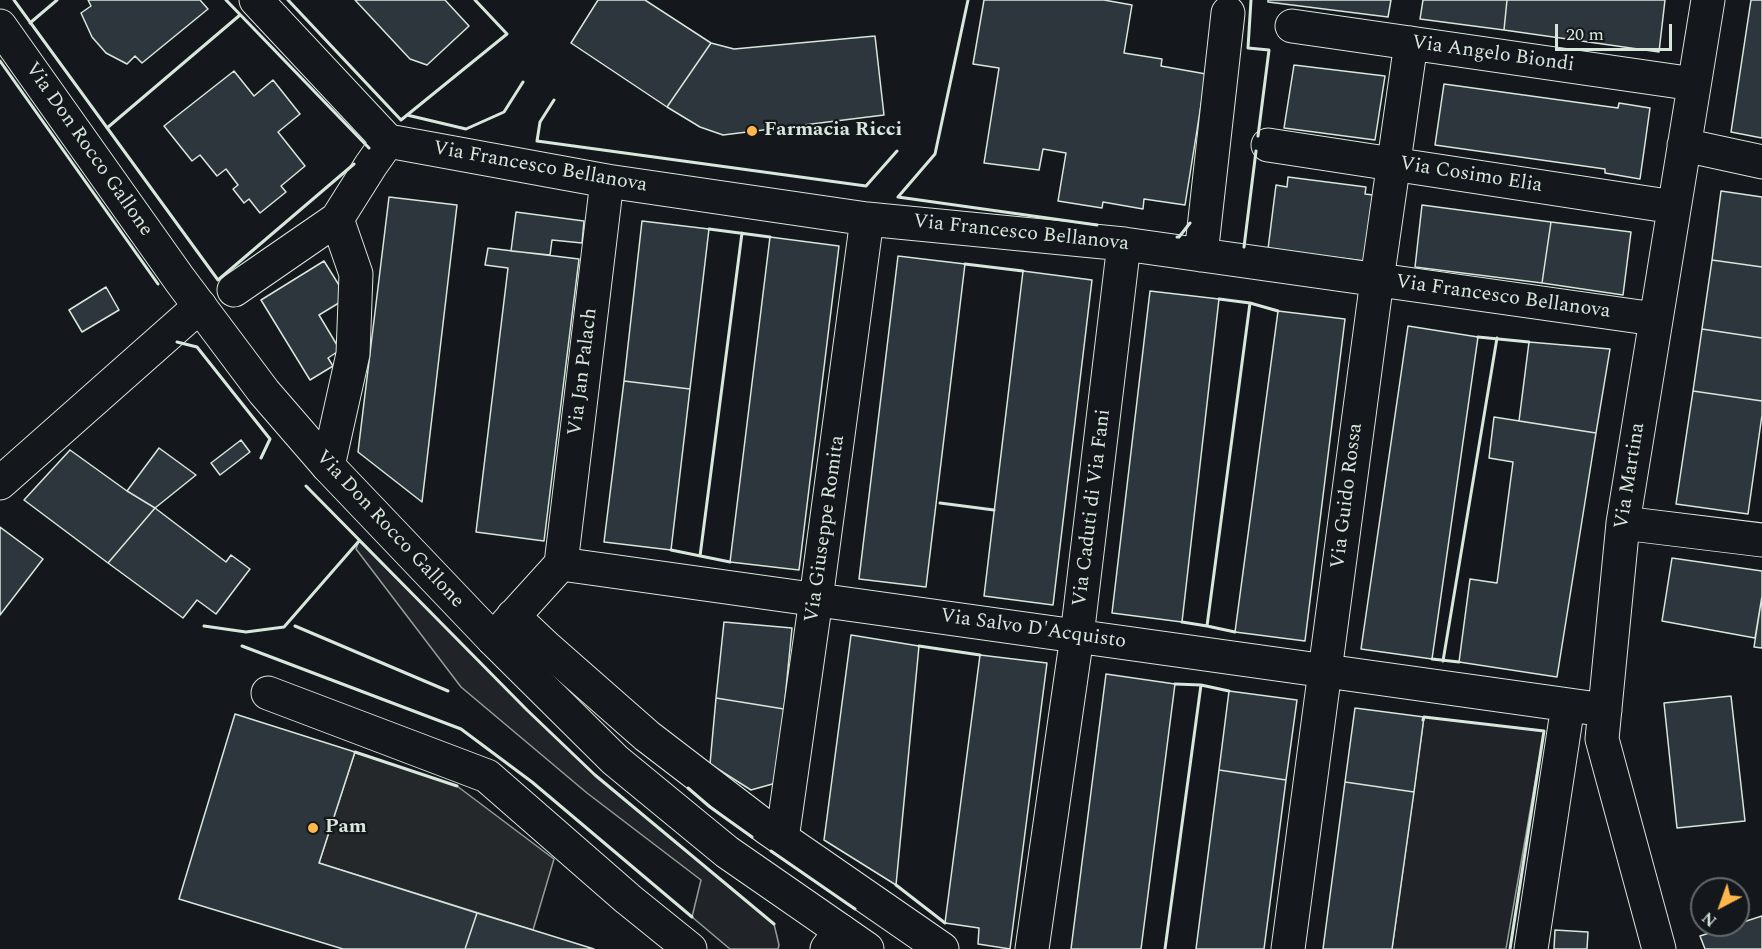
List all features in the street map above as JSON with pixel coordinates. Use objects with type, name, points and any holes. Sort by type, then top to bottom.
[{"type":"street","points":[[234,290],[338,219],[370,165],[388,141],[256,0]]},
{"type":"street","name":"Via Martina","points":[[1659,949],[1602,739],[1623,523],[1708,0]]},
{"type":"street","points":[[1201,255],[1228,14]]},
{"type":"street","name":"Via Don Rocco Gallone","points":[[0,26],[264,392],[328,466],[503,627],[615,760],[845,943]]},
{"type":"street","name":"Via Angelo Biondi","points":[[1292,26],[1694,84]]},
{"type":"street","name":"Via Guido Rossa","points":[[1288,949],[1377,280],[1411,43]]},
{"type":"street","name":"Via Francesco Bellanova","points":[[388,141],[608,181],[867,219],[1124,244],[1655,319]]},
{"type":"street","points":[[1684,144],[1762,162]]},
{"type":"street","name":"Via Cosimo Elia","points":[[1268,145],[1674,207]]},
{"type":"street","name":"Via Jan Palach","points":[[561,564],[608,181]]},
{"type":"street","points":[[328,466],[353,354],[356,274],[338,219]]},
{"type":"street","name":"Via Giuseppe Romita","points":[[782,838],[867,219]]},
{"type":"street","name":"Via Caduti di Via Fani","points":[[1032,949],[1077,636],[1124,244]]},
{"type":"street","points":[[0,483],[200,306]]},
{"type":"street","points":[[1623,523],[1762,540]]},
{"type":"street","points":[[561,564],[503,627],[548,650],[647,736],[782,838],[942,949]]},
{"type":"street","name":"Via Salvo D'Acquisto","points":[[561,564],[1605,710]]},
{"type":"street","points":[[268,693],[487,776],[627,899],[690,949]]},
{"type":"street","points":[[1531,949],[1568,705]]},
{"type":"shaded area","points":[[359,541],[595,775],[774,924],[778,949],[730,949],[692,917],[701,880],[587,793],[461,687],[356,549]]},
{"type":"shaded area","points":[[1424,717],[1544,731],[1506,949],[1392,949]]},
{"type":"shaded area","points":[[355,752],[457,786],[554,859],[533,930],[319,863]]},
{"type":"building","points":[[88,0],[200,0],[208,9],[142,63],[135,56],[127,64],[106,53],[92,37],[81,13],[91,6]]},
{"type":"building","points":[[355,0],[445,0],[469,26],[427,65],[410,59]]},
{"type":"building","points":[[598,0],[645,0],[711,43],[667,107],[571,43]]},
{"type":"building","points":[[984,0],[1104,0],[1132,5],[1124,53],[1162,59],[1161,66],[1206,74],[1185,205],[1144,199],[1143,209],[1103,202],[1102,208],[1058,201],[1066,153],[1043,149],[1039,170],[984,163],[999,68],[973,64]]},
{"type":"building","points":[[1268,0],[1391,0],[1388,17],[1268,2]]},
{"type":"building","points":[[1423,0],[1507,0],[1504,30],[1420,19]]},
{"type":"building","points":[[1507,0],[1665,0],[1659,52],[1504,30]]},
{"type":"building","points":[[1751,0],[1762,0],[1762,138],[1731,132]]},
{"type":"building","points":[[875,36],[884,115],[723,135],[700,127],[667,107],[711,43],[734,49]]},
{"type":"building","points":[[1294,65],[1385,76],[1375,140],[1284,128]]},
{"type":"building","points":[[234,71],[254,96],[273,80],[300,114],[278,132],[305,166],[281,186],[286,192],[260,213],[249,199],[244,203],[233,189],[238,185],[226,169],[217,176],[200,155],[192,161],[164,126]]},
{"type":"building","points":[[1444,84],[1618,108],[1619,103],[1650,108],[1640,179],[1605,173],[1605,169],[1435,145]]},
{"type":"building","points":[[1288,177],[1366,187],[1365,194],[1373,195],[1364,261],[1268,249],[1276,185],[1287,187]]},
{"type":"building","points":[[1721,191],[1762,197],[1762,267],[1712,260]]},
{"type":"building","points":[[389,197],[457,205],[422,502],[358,452]]},
{"type":"building","points":[[1422,205],[1551,222],[1542,283],[1415,267]]},
{"type":"building","points":[[516,212],[584,221],[582,243],[552,240],[550,255],[511,251]]},
{"type":"building","points":[[642,221],[709,229],[690,389],[624,381]]},
{"type":"building","points":[[1551,222],[1631,232],[1623,295],[1542,283]]},
{"type":"building","points":[[770,237],[839,246],[799,570],[730,562]]},
{"type":"building","points":[[488,248],[579,259],[544,541],[476,532],[508,268],[485,265]]},
{"type":"building","points":[[898,256],[965,264],[926,587],[859,579]]},
{"type":"building","points":[[1712,260],[1762,267],[1762,338],[1702,329]]},
{"type":"building","points":[[324,261],[347,298],[319,315],[340,350],[328,358],[333,366],[310,380],[261,300]]},
{"type":"building","points":[[1023,271],[1092,280],[1053,605],[984,596]]},
{"type":"building","points":[[106,287],[119,310],[82,332],[69,310]]},
{"type":"building","points":[[1150,291],[1219,299],[1182,622],[1112,613]]},
{"type":"building","points":[[1278,311],[1345,319],[1305,641],[1235,632]]},
{"type":"building","points":[[1408,326],[1478,337],[1432,659],[1361,649]]},
{"type":"building","points":[[1702,329],[1762,338],[1762,401],[1693,391]]},
{"type":"building","points":[[1529,342],[1610,349],[1596,433],[1519,421]]},
{"type":"building","points":[[624,381],[690,389],[671,550],[604,542]]},
{"type":"building","points":[[1693,391],[1762,401],[1748,514],[1676,504]]},
{"type":"building","points":[[1494,417],[1596,433],[1557,677],[1459,662],[1470,579],[1497,583],[1513,462],[1489,458]]},
{"type":"building","points":[[241,440],[250,452],[220,475],[211,463]]},
{"type":"building","points":[[159,448],[196,475],[155,508],[127,491]]},
{"type":"building","points":[[70,450],[155,508],[108,563],[24,500]]},
{"type":"building","points":[[155,508],[226,562],[231,555],[250,569],[216,614],[197,600],[183,618],[108,563]]},
{"type":"building","points":[[0,527],[43,559],[0,615]]},
{"type":"building","points":[[1672,558],[1762,571],[1762,596],[1755,638],[1662,621]]},
{"type":"building","points":[[1762,596],[1762,648],[1754,647]]},
{"type":"building","points":[[724,622],[792,628],[784,709],[716,698]]},
{"type":"building","points":[[851,635],[919,646],[896,885],[824,840]]},
{"type":"building","points":[[980,655],[1047,663],[1010,949],[978,944],[979,928],[945,923]]},
{"type":"building","points":[[1106,674],[1175,684],[1141,949],[1071,949]]},
{"type":"building","points":[[1229,691],[1297,700],[1286,780],[1219,770]]},
{"type":"building","points":[[1731,696],[1745,821],[1677,828],[1664,703]]},
{"type":"building","points":[[716,698],[784,709],[776,783],[751,790],[710,764]]},
{"type":"building","points":[[1355,708],[1424,717],[1414,792],[1345,782]]},
{"type":"building","points":[[235,714],[355,752],[319,863],[477,913],[465,949],[343,949],[179,899]]},
{"type":"building","points":[[1219,770],[1286,780],[1264,949],[1196,949]]},
{"type":"building","points":[[1345,782],[1414,792],[1392,949],[1323,949]]},
{"type":"building","points":[[477,913],[533,930],[594,949],[465,949]]},
{"type":"building","points":[[1762,916],[1762,949],[1705,949],[1700,937],[1750,937],[1750,920]]},
{"type":"building","points":[[1555,930],[1588,932],[1587,949],[1554,949]]},
{"type":"wall","points":[[14,0],[218,280],[354,164]]},
{"type":"wall","points":[[30,23],[57,0]]},
{"type":"wall","points":[[226,0],[369,148]]},
{"type":"wall","points":[[288,0],[401,120]]},
{"type":"wall","points":[[401,120],[507,34],[475,0]]},
{"type":"wall","points":[[898,197],[935,154],[968,0]]},
{"type":"wall","points":[[1251,0],[1248,48],[1269,50],[1258,136]]},
{"type":"wall","points":[[107,128],[240,15]]},
{"type":"wall","points":[[0,61],[158,284]]},
{"type":"wall","points":[[407,115],[466,129],[504,112],[523,82]]},
{"type":"wall","points":[[554,100],[540,122],[537,141],[866,186],[897,151]]},
{"type":"wall","points":[[1244,247],[1256,151]]},
{"type":"wall","points":[[898,197],[1097,225]]},
{"type":"wall","points":[[1177,237],[1190,223]]},
{"type":"wall","points":[[709,229],[770,237]]},
{"type":"wall","points":[[700,556],[742,233]]},
{"type":"wall","points":[[965,264],[1023,271]]},
{"type":"wall","points":[[1219,299],[1250,303],[1278,311]]},
{"type":"wall","points":[[1207,626],[1250,303]]},
{"type":"wall","points":[[1478,337],[1529,342]]},
{"type":"wall","points":[[1443,661],[1497,338]]},
{"type":"wall","points":[[177,342],[197,347],[270,439],[261,458]]},
{"type":"wall","points":[[306,486],[527,710],[595,775],[774,924]]},
{"type":"wall","points":[[940,503],[994,510]]},
{"type":"wall","points":[[204,626],[246,632],[284,627],[359,541]]},
{"type":"wall","points":[[671,550],[730,562]]},
{"type":"wall","points":[[1182,622],[1235,632]]},
{"type":"wall","points":[[295,626],[448,691]]},
{"type":"wall","points":[[242,646],[461,729],[532,782],[692,917]]},
{"type":"wall","points":[[919,646],[980,655]]},
{"type":"wall","points":[[1432,659],[1459,662]]},
{"type":"wall","points":[[1175,684],[1201,685],[1229,691]]},
{"type":"wall","points":[[1165,949],[1201,685]]},
{"type":"wall","points":[[1423,720],[1424,717],[1544,731],[1510,949]]},
{"type":"wall","points":[[355,752],[457,786]]},
{"type":"wall","points":[[688,788],[752,837]]},
{"type":"wall","points":[[771,851],[855,909]]},
{"type":"wall","points":[[896,885],[945,923]]},
{"type":"place","name":"Farmacia Ricci","points":[[752,131]]},
{"type":"place","name":"Pam","points":[[313,828]]}]
